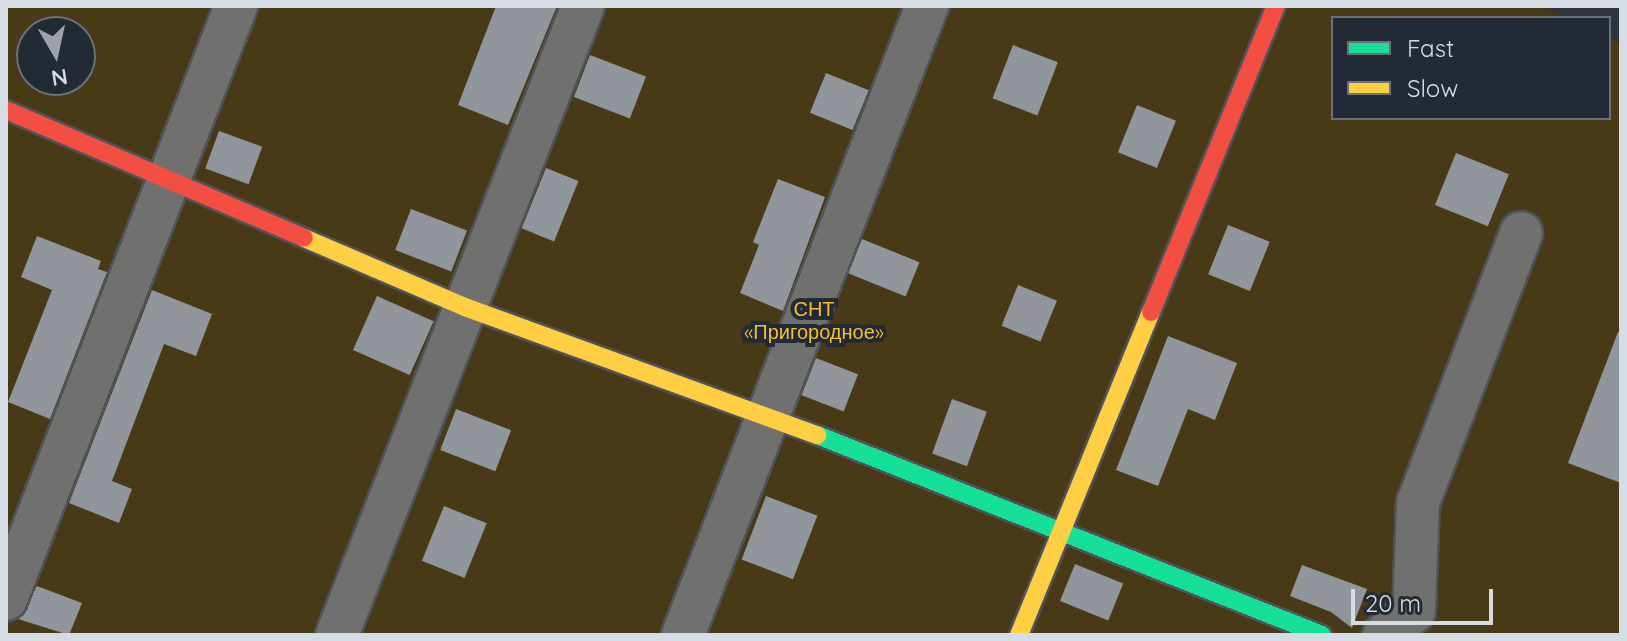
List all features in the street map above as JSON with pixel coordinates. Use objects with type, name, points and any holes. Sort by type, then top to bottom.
[{"type":"street","points":[[6,599],[236,6]]},
{"type":"street","points":[[337,635],[583,6]]},
{"type":"street","points":[[683,635],[927,6]]},
{"type":"street","points":[[1019,635],[1276,6]]},
{"type":"street","points":[[6,110],[465,307],[769,416],[1322,635]]},
{"type":"street","points":[[1384,635],[1414,611],[1418,503],[1521,233]]},
{"type":"green space","name":"СНТ «Пригородное»","points":[[6,6],[1540,6],[1564,16],[1331,16],[1331,120],[1611,120],[1611,37],[1621,46],[1621,635],[6,635]]},
{"type":"building","points":[[496,6],[557,6],[508,125],[458,105]]},
{"type":"building","points":[[1013,45],[1058,62],[1037,115],[993,98]]},
{"type":"building","points":[[590,55],[646,77],[630,119],[574,97]]},
{"type":"building","points":[[826,73],[869,90],[853,130],[810,113]]},
{"type":"building","points":[[1137,105],[1176,121],[1157,168],[1118,152]]},
{"type":"building","points":[[219,131],[262,147],[249,184],[205,169]]},
{"type":"building","points":[[1456,153],[1509,174],[1488,226],[1435,205]]},
{"type":"building","points":[[546,168],[578,181],[554,241],[522,228]]},
{"type":"building","points":[[778,179],[825,197],[783,311],[740,293],[759,245],[753,242]]},
{"type":"building","points":[[411,209],[467,231],[451,272],[395,250]]},
{"type":"building","points":[[1228,225],[1270,242],[1250,291],[1208,274]]},
{"type":"building","points":[[37,236],[101,261],[98,269],[107,272],[50,419],[8,402],[52,290],[21,277]]},
{"type":"building","points":[[862,239],[919,262],[906,297],[848,273]]},
{"type":"building","points":[[1018,285],[1057,301],[1040,342],[1002,326]]},
{"type":"building","points":[[152,290],[212,314],[196,356],[164,344],[112,481],[132,489],[119,523],[69,503]]},
{"type":"building","points":[[377,296],[434,321],[410,375],[353,350]]},
{"type":"building","points":[[1618,332],[1621,333],[1621,483],[1568,463]]},
{"type":"building","points":[[1168,336],[1237,363],[1215,420],[1188,409],[1158,486],[1116,470]]},
{"type":"building","points":[[816,358],[858,374],[844,411],[802,395]]},
{"type":"building","points":[[952,399],[987,412],[967,466],[932,454]]},
{"type":"building","points":[[456,409],[511,430],[495,471],[440,450]]},
{"type":"building","points":[[766,496],[817,516],[793,579],[742,559]]},
{"type":"building","points":[[444,506],[487,523],[465,578],[422,561]]},
{"type":"building","points":[[1075,564],[1123,583],[1108,621],[1060,601]]},
{"type":"building","points":[[1302,565],[1367,589],[1352,628],[1331,612],[1290,596]]},
{"type":"building","points":[[37,586],[82,603],[69,635],[18,619]]},
{"type":"traffic: fast","points":[[817,435],[1322,635]]},
{"type":"traffic: slow","points":[[304,238],[465,307],[817,435]]},
{"type":"traffic: slow","points":[[1019,635],[1151,312]]},
{"type":"traffic: jam","points":[[1151,312],[1276,6]]},
{"type":"traffic: jam","points":[[6,110],[304,238]]}]
